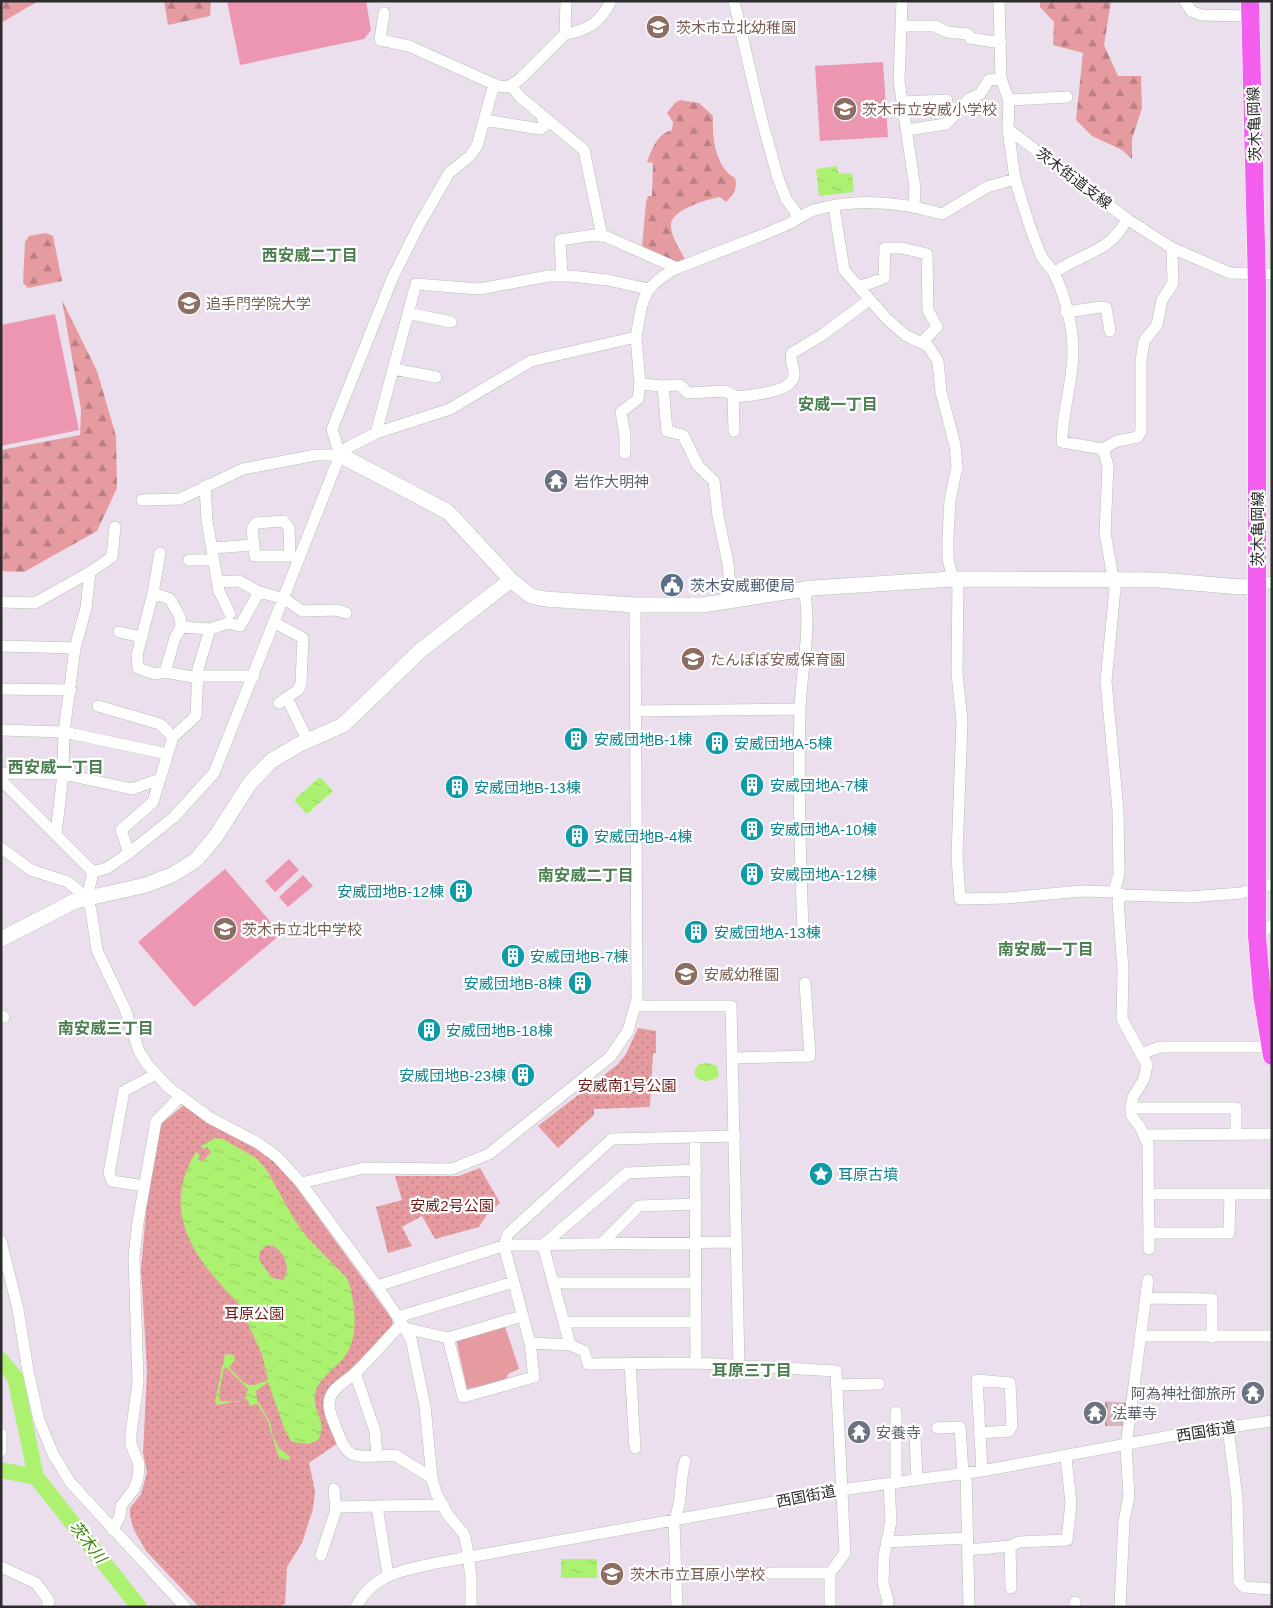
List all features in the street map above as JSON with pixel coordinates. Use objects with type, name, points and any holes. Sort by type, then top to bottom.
[{"type":"main road","name":"茨木亀岡線","points":[[1250,9],[1264,274],[1264,887],[1256,936],[1262,995],[1271,1051]]},
{"type":"street","points":[[565,34],[566,1]]},
{"type":"street","points":[[384,13],[380,40],[409,46],[502,87],[511,85],[519,80],[565,34],[578,32],[593,25],[611,1]]},
{"type":"street","points":[[734,1],[766,134],[786,200],[795,211],[796,218]]},
{"type":"street","points":[[902,1],[899,81],[915,188],[914,206]]},
{"type":"street","points":[[999,1],[1001,79],[1009,100],[1008,129],[1015,179],[1041,256],[1054,272],[1066,312],[1073,351],[1066,411],[1062,423],[1062,442],[1103,449],[1117,441],[1138,437],[1141,431],[1140,361],[1144,341],[1157,325],[1162,300],[1172,283],[1172,248]]},
{"type":"street","points":[[1185,1],[1191,11],[1200,14],[1250,9]]},
{"type":"street","points":[[901,26],[935,26],[947,32],[968,34],[970,38],[1001,43]]},
{"type":"street","points":[[907,130],[946,124],[969,99],[980,94],[989,80],[1001,79]]},
{"type":"street","points":[[340,455],[332,429],[392,279],[449,172],[470,156],[478,146],[494,84]]},
{"type":"street","points":[[511,85],[520,96],[584,150],[602,236]]},
{"type":"street","points":[[1009,100],[1067,97]]},
{"type":"street","points":[[903,102],[947,100]]},
{"type":"street","points":[[484,120],[540,129],[544,126],[542,114]]},
{"type":"street","name":"茨木街道支線","points":[[1008,129],[1127,219],[1172,248],[1230,274],[1264,274]]},
{"type":"street","points":[[625,453],[625,435],[621,412],[638,399],[640,384],[636,337],[648,289],[662,276],[677,268],[778,228],[814,210],[856,203],[914,206],[942,214],[987,187],[1015,179]]},
{"type":"street","points":[[834,207],[844,270],[869,300],[905,335],[922,342],[932,351],[938,361],[941,392],[955,445],[956,467],[950,500],[948,558],[956,580],[957,674],[962,721],[956,856],[960,899],[1007,898],[1080,892],[1189,897],[1241,893],[1264,887]]},
{"type":"street","points":[[1054,272],[1067,263],[1113,241],[1127,219]]},
{"type":"street","points":[[562,276],[560,240],[594,235],[602,236],[677,268]]},
{"type":"street","points":[[860,287],[884,278],[885,248],[902,248],[926,254],[928,310],[937,327],[922,342]]},
{"type":"street","points":[[376,434],[416,284],[479,289],[549,276],[562,276],[608,280],[648,289]]},
{"type":"street","points":[[733,397],[760,395],[780,388],[792,381],[794,376],[791,359],[792,353],[822,335],[869,300]]},
{"type":"street","points":[[1066,312],[1106,308],[1110,331]]},
{"type":"street","points":[[408,313],[451,322]]},
{"type":"street","points":[[93,872],[107,868],[174,817],[214,773],[285,599],[340,455],[348,448],[376,434],[450,409],[531,360],[636,337]]},
{"type":"street","points":[[393,369],[436,377]]},
{"type":"street","points":[[640,384],[680,385],[688,393],[725,390],[733,395],[734,431]]},
{"type":"street","points":[[663,386],[667,431],[683,435],[698,466],[714,481],[718,516],[728,563],[730,601]]},
{"type":"street","points":[[1103,449],[1108,466],[1105,533],[1111,580],[1115,589],[1106,681],[1118,810],[1118,901],[1122,970],[1122,1019],[1146,1060],[1144,1078],[1133,1097],[1131,1115],[1145,1135],[1149,1156],[1149,1249]]},
{"type":"street","points":[[142,500],[180,499],[243,469],[316,455],[340,455],[448,512],[511,580],[531,596],[545,599],[635,605],[702,605],[804,589],[956,580],[1111,580],[1264,584]]},
{"type":"street","points":[[205,486],[207,521],[213,548],[217,582],[219,591],[230,614]]},
{"type":"street","points":[[1,602],[34,603],[90,572],[112,557],[115,527]]},
{"type":"street","points":[[213,548],[253,545]]},
{"type":"street","points":[[160,553],[153,593],[136,662],[138,668],[155,674],[165,672],[198,677],[254,676]]},
{"type":"street","points":[[189,560],[213,560]]},
{"type":"street","points":[[56,834],[63,774],[64,732],[75,648],[86,608],[90,572]]},
{"type":"street","points":[[1,939],[49,913],[87,898],[146,885],[172,875],[196,860],[216,836],[250,783],[271,761],[343,725],[421,650],[511,580]]},
{"type":"street","points":[[217,582],[239,581],[259,592],[285,599],[302,611],[338,610],[346,613]]},
{"type":"street","points":[[803,929],[798,825],[800,710],[806,624],[804,589]]},
{"type":"street","points":[[181,627],[210,629],[228,623],[240,626],[259,592]]},
{"type":"street","points":[[153,593],[170,599],[180,617],[181,627],[175,638],[165,672]]},
{"type":"street","points":[[301,1182],[364,1168],[452,1168],[489,1154],[610,1057],[628,1031],[638,999],[635,605]]},
{"type":"street","points":[[275,623],[303,638],[301,683],[298,690],[283,701],[308,741]]},
{"type":"street","points":[[129,853],[121,830],[153,802],[173,737],[196,716],[198,677],[210,629]]},
{"type":"street","points":[[119,632],[142,637]]},
{"type":"street","points":[[1,646],[75,648]]},
{"type":"street","points":[[1,689],[71,690]]},
{"type":"street","points":[[98,706],[160,724],[173,737]]},
{"type":"street","points":[[636,711],[800,710]]},
{"type":"street","points":[[1,730],[64,732],[167,754]]},
{"type":"street","points":[[1,773],[63,774],[132,789],[160,780]]},
{"type":"street","points":[[1,780],[93,872]]},
{"type":"street","points":[[1,848],[30,870],[68,882],[87,898]]},
{"type":"street","points":[[93,872],[87,898],[91,910],[96,950],[125,1009],[139,1050],[156,1074],[181,1096],[210,1118],[265,1148],[277,1157],[301,1182],[377,1286],[411,1339],[424,1406],[432,1478],[443,1505],[464,1534],[471,1578],[470,1607]]},
{"type":"street","points":[[1256,936],[1272,925]]},
{"type":"street","points":[[733,1058],[810,1056],[805,983]]},
{"type":"street","points":[[635,1006],[731,1006],[739,1365]]},
{"type":"street","points":[[1141,1054],[1160,1047],[1271,1051]]},
{"type":"street","points":[[144,1186],[112,1181],[109,1173],[124,1091],[156,1074]]},
{"type":"street","points":[[113,1530],[120,1516],[121,1506],[134,1489],[138,1478],[139,1464],[131,1445],[138,1383],[134,1256],[144,1186],[156,1121],[181,1096]]},
{"type":"street","points":[[1131,1108],[1236,1108],[1236,1135]]},
{"type":"street","points":[[1145,1135],[1272,1134]]},
{"type":"street","points":[[448,1338],[463,1397],[534,1377],[530,1343],[504,1246],[508,1234],[612,1138],[735,1136]]},
{"type":"street","points":[[695,1137],[697,1242],[696,1363]]},
{"type":"street","points":[[543,1245],[626,1173],[696,1170]]},
{"type":"street","points":[[1149,1194],[1272,1194]]},
{"type":"street","points":[[1149,1233],[1229,1233],[1230,1194]]},
{"type":"street","points":[[601,1244],[639,1206],[696,1204]]},
{"type":"street","points":[[1,1242],[18,1309],[28,1371],[39,1420],[53,1454],[70,1482],[185,1607]]},
{"type":"street","points":[[377,1286],[504,1246],[736,1242]]},
{"type":"street","points":[[543,1245],[570,1345]]},
{"type":"street","points":[[1120,1607],[1124,1521],[1129,1496],[1126,1446],[1148,1280]]},
{"type":"street","points":[[432,1478],[395,1454],[359,1457],[348,1453],[342,1443],[329,1409],[330,1398],[335,1390],[355,1373],[402,1323],[513,1282]]},
{"type":"street","points":[[553,1283],[696,1283]]},
{"type":"street","points":[[1147,1298],[1212,1299],[1212,1337]]},
{"type":"street","points":[[402,1323],[448,1338],[522,1316]]},
{"type":"street","points":[[564,1322],[696,1322]]},
{"type":"street","points":[[1140,1336],[1272,1336]]},
{"type":"street","points":[[530,1343],[570,1345],[584,1351],[588,1364],[696,1363],[836,1371],[840,1490],[844,1510],[845,1553],[830,1573],[830,1607]]},
{"type":"street","points":[[630,1363],[635,1448]]},
{"type":"street","points":[[355,1373],[375,1431],[377,1456]]},
{"type":"street","points":[[980,1433],[1009,1431],[1012,1426],[1010,1383],[976,1380],[982,1471]]},
{"type":"street","points":[[836,1385],[879,1384]]},
{"type":"street","points":[[887,1607],[888,1600],[883,1583],[886,1542],[890,1521],[896,1412]]},
{"type":"street","name":"西国街道","points":[[356,1607],[365,1591],[388,1575],[436,1563],[840,1490],[982,1471],[1126,1446],[1181,1434],[1272,1421]]},
{"type":"street","points":[[937,1428],[960,1427],[964,1473],[969,1607]]},
{"type":"street","points":[[1228,1428],[1237,1498],[1239,1582],[1244,1588],[1272,1589]]},
{"type":"street","points":[[1,1434],[1,1451]]},
{"type":"street","points":[[915,1436],[917,1480]]},
{"type":"street","points":[[886,1542],[1010,1546],[1020,1542],[1066,1540],[1071,1503],[1066,1456]]},
{"type":"street","points":[[677,1607],[674,1521],[680,1509],[680,1477],[685,1461]]},
{"type":"street","points":[[321,1555],[335,1507],[334,1489]]},
{"type":"street","points":[[335,1507],[443,1505]]},
{"type":"street","points":[[376,1506],[388,1575]]},
{"type":"street","points":[[1010,1546],[1011,1588]]},
{"type":"street","points":[[1,1567],[36,1583],[49,1601],[47,1607]]},
{"type":"street","points":[[770,1573],[830,1573]]},
{"type":"green space","points":[[1,1],[38,1],[1,23]]},
{"type":"green space","points":[[164,1],[211,1],[210,16],[168,25]]},
{"type":"green space","points":[[1040,1],[1111,1],[1104,45],[1118,76],[1141,76],[1142,108],[1132,139],[1132,159],[1122,150],[1092,136],[1076,120],[1083,53],[1053,45],[1054,22],[1040,7]]},
{"type":"green space","points":[[680,100],[699,103],[713,116],[716,151],[723,167],[735,178],[736,185],[733,194],[726,202],[720,197],[707,200],[682,210],[672,220],[672,234],[685,259],[677,262],[642,247],[646,202],[648,196],[652,196],[653,163],[647,162],[659,138],[672,130],[673,122],[667,113]]},
{"type":"green space","points":[[46,233],[53,236],[62,281],[28,288],[23,283],[25,242],[29,236]]},
{"type":"green space","points":[[62,300],[97,371],[116,436],[117,488],[97,531],[24,572],[1,571],[1,450],[80,435],[81,409]]},
{"type":"green space","name":"安威南1号公園","points":[[638,1028],[656,1031],[656,1053],[653,1053],[650,1107],[594,1109],[594,1115],[558,1148],[538,1126],[617,1065],[626,1054]]},
{"type":"green space","name":"耳原公園","points":[[184,1105],[270,1156],[284,1170],[392,1319],[393,1329],[331,1390],[338,1443],[309,1463],[315,1491],[313,1509],[302,1543],[287,1567],[285,1604],[277,1607],[199,1607],[146,1551],[134,1530],[130,1516],[130,1508],[141,1494],[147,1472],[143,1453],[147,1371],[141,1269],[148,1188],[158,1126]]},
{"type":"green space","name":"安威2号公園","points":[[480,1168],[500,1203],[488,1213],[479,1227],[435,1239],[422,1216],[402,1227],[412,1246],[388,1253],[376,1207],[402,1200],[395,1176],[459,1176]]},
{"type":"green space","points":[[504,1323],[519,1369],[508,1374],[506,1381],[467,1389],[456,1339]]},
{"type":"green space","points":[[1105,1401],[1129,1403],[1126,1426],[1105,1426]]},
{"type":"shaded area","points":[[227,1],[366,1],[371,30],[364,39],[240,65]]},
{"type":"shaded area","points":[[883,62],[888,137],[820,141],[815,66]]},
{"type":"shaded area","points":[[55,314],[79,430],[1,446],[1,325]]},
{"type":"shaded area","points":[[289,859],[299,870],[275,892],[265,881]]},
{"type":"shaded area","points":[[225,869],[281,934],[194,1007],[138,942]]},
{"type":"shaded area","points":[[303,875],[313,886],[288,907],[279,897]]},
{"type":"water","points":[[837,166],[839,174],[852,173],[854,192],[819,196],[816,169]]},
{"type":"water","points":[[320,777],[333,791],[307,814],[294,800]]},
{"type":"water","points":[[708,1063],[717,1066],[719,1076],[707,1081],[695,1076],[695,1069],[699,1064]]},
{"type":"water","points":[[215,1138],[223,1139],[256,1158],[266,1169],[294,1219],[306,1236],[347,1278],[350,1287],[355,1318],[353,1339],[345,1356],[316,1389],[315,1401],[321,1422],[321,1433],[318,1440],[309,1444],[292,1442],[286,1433],[268,1382],[256,1391],[257,1400],[270,1422],[278,1447],[290,1457],[289,1460],[279,1458],[267,1419],[257,1404],[250,1406],[247,1399],[243,1400],[248,1389],[226,1367],[223,1370],[219,1393],[220,1401],[233,1402],[217,1405],[215,1402],[225,1354],[234,1355],[235,1360],[229,1367],[243,1382],[254,1385],[268,1380],[262,1354],[247,1322],[247,1312],[214,1277],[201,1259],[190,1240],[183,1220],[181,1199],[185,1176],[196,1152],[200,1155],[198,1158],[202,1162],[211,1152],[207,1147],[204,1149],[201,1146]],"holes":[[[268,1245],[273,1246],[282,1253],[287,1270],[283,1280],[272,1278],[259,1260],[260,1251]]]},
{"type":"water","points":[[561,1559],[597,1559],[597,1578],[561,1578]]},
{"type":"waterway","name":"茨木川","points":[[1,1360],[15,1377],[36,1477],[139,1607]]},
{"type":"waterway","points":[[1,1470],[36,1477]]},
{"type":"place","name":"茨木市立北幼稚園","points":[[658,27]]},
{"type":"place","name":"茨木市立安威小学校","points":[[845,109]]},
{"type":"place","name":"追手門学院大学","points":[[189,303]]},
{"type":"place","name":"岩作大明神","points":[[556,481]]},
{"type":"place","name":"茨木安威郵便局","points":[[672,585]]},
{"type":"place","name":"たんぽぽ安威保育園","points":[[693,659]]},
{"type":"place","name":"安威団地B-1棟","points":[[576,739]]},
{"type":"place","name":"安威団地A-5棟","points":[[717,743]]},
{"type":"place","name":"安威団地A-7棟","points":[[752,785]]},
{"type":"place","name":"安威団地B-13棟","points":[[457,787]]},
{"type":"place","name":"安威団地A-10棟","points":[[752,829]]},
{"type":"place","name":"安威団地B-4棟","points":[[577,836]]},
{"type":"place","name":"安威団地A-12棟","points":[[752,874]]},
{"type":"place","name":"安威団地B-12棟","points":[[461,891]]},
{"type":"place","name":"茨木市立北中学校","points":[[225,929]]},
{"type":"place","name":"安威団地A-13棟","points":[[696,932]]},
{"type":"place","name":"安威団地B-7棟","points":[[513,956]]},
{"type":"place","name":"安威幼稚園","points":[[686,974]]},
{"type":"place","name":"安威団地B-8棟","points":[[580,983]]},
{"type":"place","name":"安威団地B-18棟","points":[[429,1030]]},
{"type":"place","name":"安威団地B-23棟","points":[[523,1075]]},
{"type":"place","name":"耳原古墳","points":[[821,1174]]},
{"type":"place","name":"阿為神社御旅所","points":[[1253,1393]]},
{"type":"place","name":"法華寺","points":[[1095,1413]]},
{"type":"place","name":"安養寺","points":[[859,1432]]},
{"type":"place","name":"茨木市立耳原小学校","points":[[612,1574]]},
{"type":"district","name":"西安威二丁目","points":[[310,255]]},
{"type":"district","name":"安威一丁目","points":[[838,404]]},
{"type":"district","name":"西安威一丁目","points":[[56,767]]},
{"type":"district","name":"南安威二丁目","points":[[586,875]]},
{"type":"district","name":"南安威一丁目","points":[[1046,949]]},
{"type":"district","name":"南安威三丁目","points":[[106,1028]]},
{"type":"district","name":"耳原三丁目","points":[[752,1370]]}]
